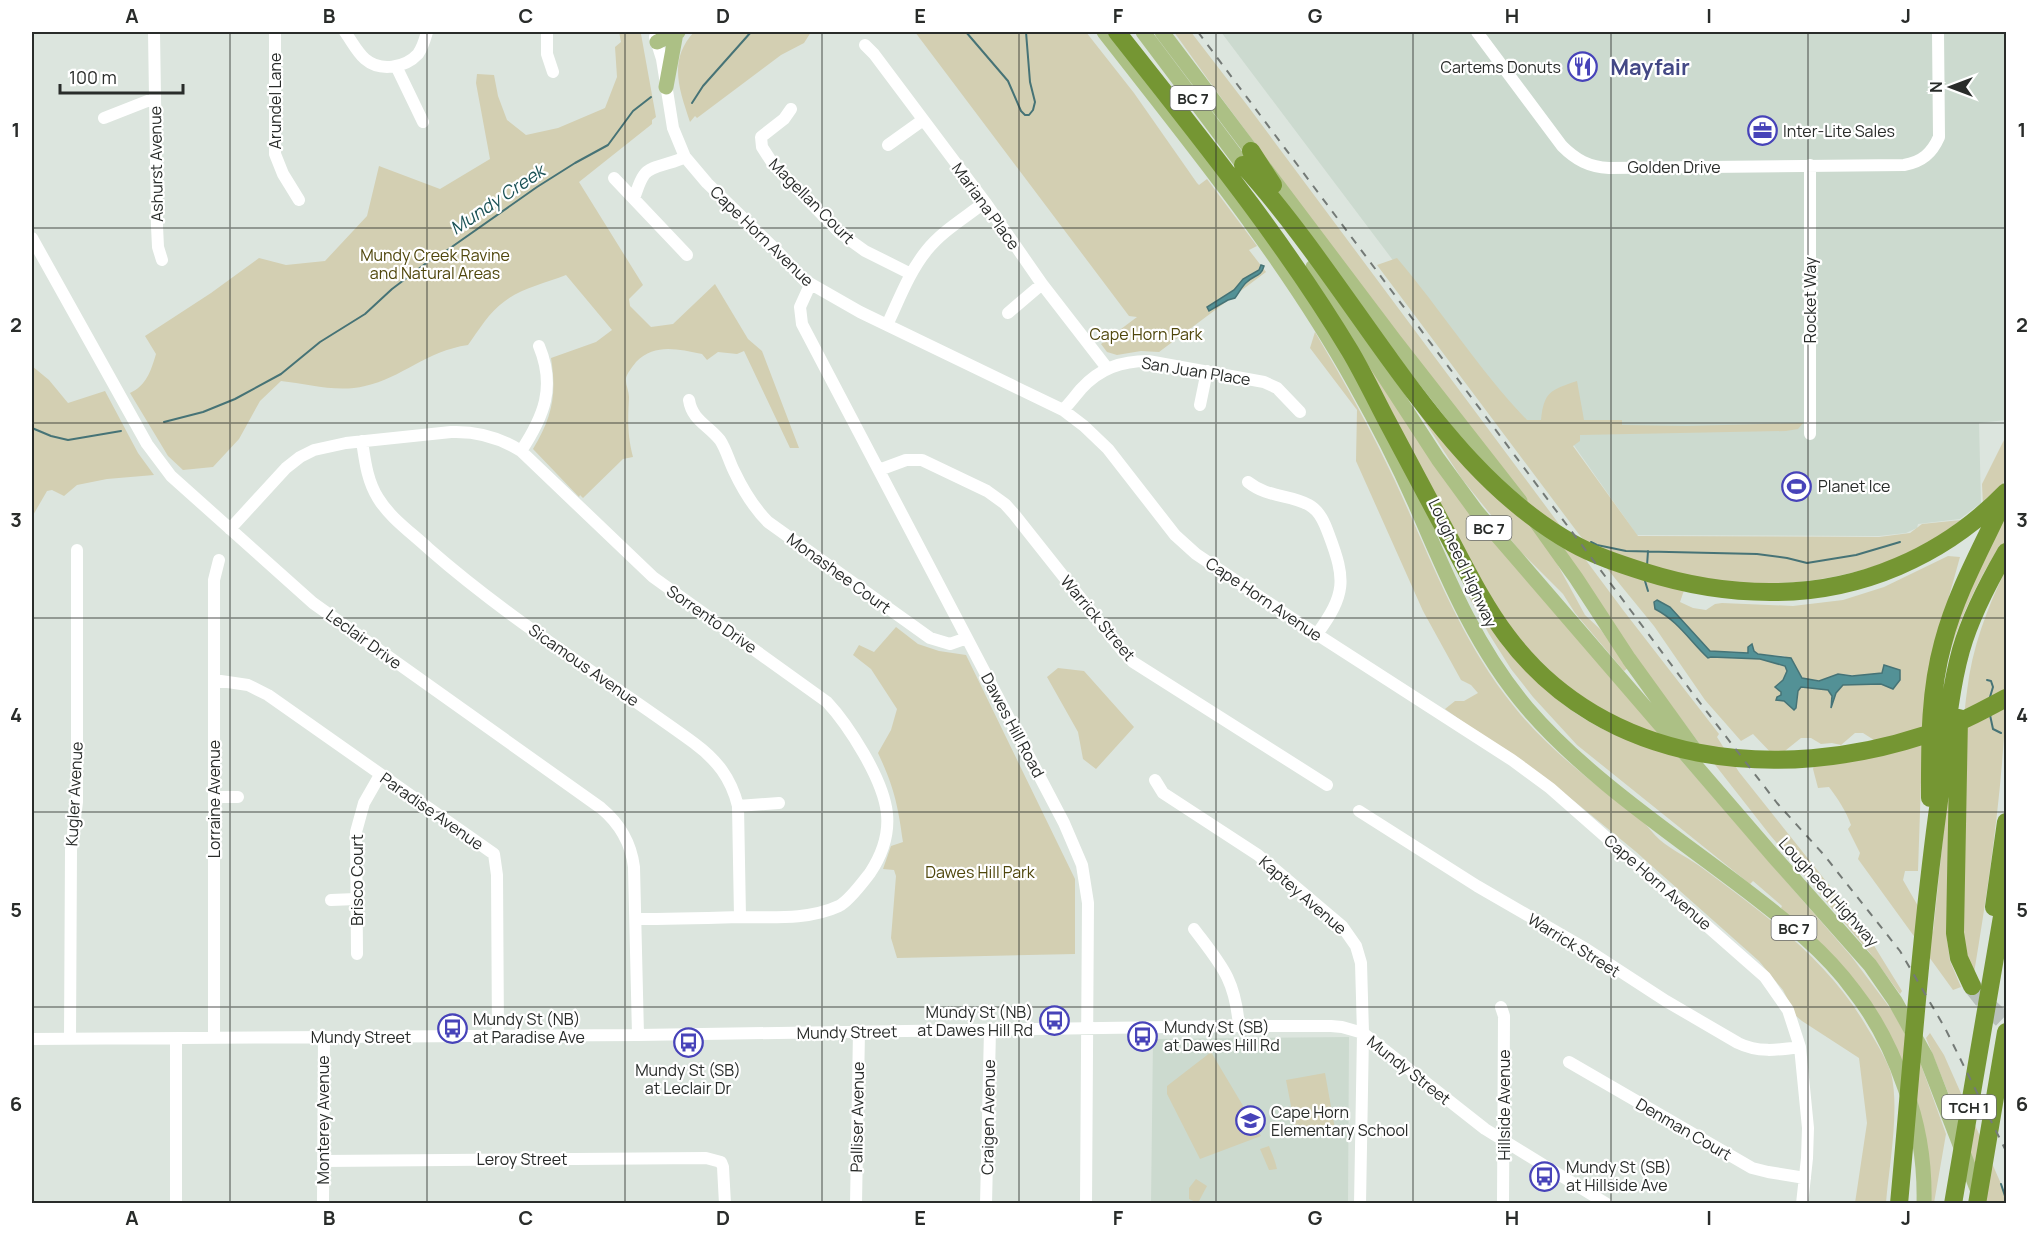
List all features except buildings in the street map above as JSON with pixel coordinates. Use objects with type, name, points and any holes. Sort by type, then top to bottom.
[{"type":"highway","points":[[1117,32],[1303,276],[1352,354],[1467,572],[1504,633],[1546,680],[1578,704],[1615,726],[1656,743],[1698,753],[1749,759],[1794,759],[1844,755],[1894,744],[1943,729],[2007,698]]},
{"type":"highway","points":[[1247,158],[1283,212],[1413,391],[1458,447],[1518,506],[1571,542],[1620,564],[1689,585],[1729,590],[1776,592],[1847,584],[1914,559],[1942,544],[1974,522],[2007,493]]},
{"type":"highway","points":[[1930,872],[1931,724],[1942,644],[1957,601],[2007,493]]},
{"type":"highway","points":[[1899,1203],[1930,872],[1949,713],[1957,665],[1971,619],[2005,554]]},
{"type":"highway","points":[[1981,988],[1959,958],[1955,933],[1959,715],[1971,641],[2005,554]]},
{"type":"highway","points":[[1977,714],[2007,693]]},
{"type":"highway","points":[[1981,988],[2007,822]]},
{"type":"highway","name":"TCH 1","points":[[1953,1203],[1981,1037],[1981,988],[2007,893]]},
{"type":"highway","name":"TCH 1","points":[[1977,1203],[2007,1032]]},
{"type":"main road","name":"Lougheed Highway","points":[[1104,32],[1264,242],[1329,340],[1357,386],[1390,449],[1465,615],[1490,657],[1518,696],[1549,732],[1585,765],[1799,932],[1834,966],[1863,1004],[1894,1059],[1908,1096],[1921,1152],[1924,1203]]},
{"type":"main road","name":"Lougheed Highway","points":[[1143,32],[1247,158],[1437,459],[1476,511],[1870,965],[1895,1001],[1926,1057],[1982,1203]]},
{"type":"main road","points":[[1162,32],[1193,73],[1247,158],[1541,530],[1633,665],[1776,859]]},
{"type":"main road","points":[[664,34],[666,87]]},
{"type":"street","name":"Ashurst Avenue","points":[[154,32],[157,226],[158,247],[162,260]]},
{"type":"street","name":"Arundel Lane","points":[[275,32],[275,154],[283,174],[299,200]]},
{"type":"street","points":[[345,32],[359,52],[369,61],[378,65],[396,66],[405,63],[419,53],[427,32]]},
{"type":"street","points":[[547,32],[547,54],[553,72]]},
{"type":"street","name":"Golden Drive","points":[[1477,32],[1563,146],[1575,158],[1587,164],[1609,168],[1904,165],[1918,162],[1930,152],[1937,142],[1940,130],[1938,32]]},
{"type":"street","name":"Mariana Place","points":[[865,45],[985,202],[1042,285],[1107,368]]},
{"type":"street","points":[[396,66],[423,122]]},
{"type":"street","name":"Cape Horn Avenue","points":[[666,87],[673,128],[685,157],[707,183],[810,285],[1063,410],[1108,449],[1182,542],[1207,562],[1512,760],[1550,788],[1765,977],[1788,1010],[1800,1047],[1808,1121],[1802,1203]]},
{"type":"street","points":[[104,118],[155,98]]},
{"type":"street","name":"Magellan Court","points":[[791,110],[761,137],[766,155],[788,181],[848,240],[911,274]]},
{"type":"street","points":[[888,145],[923,120]]},
{"type":"street","points":[[634,198],[642,178],[649,169],[670,164],[685,157]]},
{"type":"street","name":"Rocket Way","points":[[1810,165],[1810,434]]},
{"type":"street","points":[[614,178],[687,255]]},
{"type":"street","points":[[887,325],[911,274],[932,244],[985,202]]},
{"type":"street","name":"Leclair Drive","points":[[32,238],[108,375],[159,461],[171,476],[313,603],[607,813],[624,836],[633,857],[638,1035]]},
{"type":"street","name":"Dawes Hill Road","points":[[810,285],[800,307],[802,324],[1064,823],[1083,866],[1088,903],[1086,1203]]},
{"type":"street","points":[[1008,313],[1042,285]]},
{"type":"street","points":[[521,451],[545,405],[548,375],[539,346]]},
{"type":"street","name":"San Juan Place","points":[[1063,410],[1082,388],[1107,368],[1130,361],[1148,361],[1271,385],[1277,388],[1300,412]]},
{"type":"street","points":[[1200,405],[1207,371]]},
{"type":"street","name":"Monashee Court","points":[[689,400],[691,411],[697,419],[713,431],[723,444],[745,494],[768,522],[930,638],[950,644],[967,638]]},
{"type":"street","name":"Sorrento Drive","points":[[230,529],[286,468],[300,457],[323,447],[362,441],[468,432],[495,438],[521,451],[653,577],[827,702],[847,726],[878,779],[884,795],[887,811],[886,830],[879,858],[868,876],[841,905],[801,916],[636,919]]},
{"type":"street","name":"Sicamous Avenue","points":[[362,441],[370,481],[379,499],[392,515],[479,591],[714,759],[728,778],[735,792],[738,806],[740,917]]},
{"type":"street","name":"Warrick Street","points":[[879,470],[906,460],[922,460],[997,497],[1014,514],[1133,662],[1327,785]]},
{"type":"street","points":[[1248,482],[1259,490],[1309,505],[1319,514],[1325,526],[1340,563],[1341,589],[1335,607],[1317,634]]},
{"type":"street","name":"Kugler Avenue","points":[[70,1039],[71,849],[77,802],[77,550]]},
{"type":"street","name":"Lorraine Avenue","points":[[214,1038],[214,580],[219,560]]},
{"type":"street","name":"Paradise Avenue","points":[[214,680],[248,685],[268,695],[380,776],[494,854],[497,874],[498,1036]]},
{"type":"street","name":"Brisco Court","points":[[357,954],[358,823],[364,803],[380,776]]},
{"type":"street","name":"Kaptey Avenue","points":[[1155,780],[1163,793],[1244,844],[1280,873],[1346,931],[1356,946],[1361,963],[1360,1203]]},
{"type":"street","points":[[214,796],[238,797]]},
{"type":"street","points":[[738,806],[779,803]]},
{"type":"street","name":"Warrick Street","points":[[1359,811],[1477,886],[1586,949],[1656,996],[1738,1043],[1751,1049],[1766,1050],[1800,1047]]},
{"type":"street","points":[[331,900],[356,899]]},
{"type":"street","points":[[1194,929],[1227,975],[1236,999],[1239,1026]]},
{"type":"street","name":"Hillside Avenue","points":[[1501,1006],[1504,1016],[1503,1203]]},
{"type":"street","name":"Mundy Street","points":[[32,1039],[638,1035],[1239,1026],[1342,1027],[1362,1033],[1504,1142],[1607,1203]]},
{"type":"street","name":"Craigen Avenue","points":[[986,1203],[990,1030]]},
{"type":"street","name":"Palliser Avenue","points":[[856,1203],[859,1031]]},
{"type":"street","name":"Monterey Avenue","points":[[323,1203],[324,1037]]},
{"type":"street","points":[[176,1039],[176,1203]]},
{"type":"street","name":"Denman Court","points":[[1569,1062],[1752,1167],[1805,1178]]},
{"type":"street","name":"Leroy Street","points":[[323,1161],[706,1158],[721,1162],[724,1173],[725,1203]]},
{"type":"shaded area","points":[[1221,32],[2006,32],[2006,420],[1979,423],[1981,503],[1960,519],[1918,524],[1917,528],[1906,533],[1879,536],[1637,535],[1561,427],[1517,425]]},
{"type":"shaded area","name":"Cape Horn Elementary School","points":[[1349,1037],[1348,1203],[1151,1204],[1153,1039]]},
{"type":"green space","name":"Mundy Creek Ravine and Natural Areas","points":[[619,32],[639,32],[641,34],[656,117],[652,120],[652,124],[579,182],[643,285],[629,299],[630,306],[651,327],[673,324],[715,284],[748,339],[762,351],[799,448],[790,448],[744,351],[737,354],[718,352],[707,360],[702,354],[675,349],[659,350],[643,356],[636,362],[626,378],[629,397],[629,434],[633,457],[623,459],[583,498],[580,495],[579,497],[533,449],[545,427],[551,406],[553,372],[551,358],[596,342],[612,330],[566,275],[526,289],[499,305],[468,345],[439,353],[378,382],[344,389],[281,381],[260,401],[239,439],[213,467],[183,470],[168,456],[130,393],[144,382],[156,354],[145,336],[259,258],[286,265],[325,261],[367,216],[379,166],[440,189],[490,159],[476,83],[477,74],[494,75],[498,96],[507,120],[526,135],[558,128],[605,108],[617,77],[615,47],[621,42]]},
{"type":"green space","points":[[694,32],[708,32],[709,34],[711,32],[811,32],[804,43],[781,55],[697,118],[695,116],[690,122],[682,98],[678,64],[686,43]]},
{"type":"green space","name":"Cape Horn Park","points":[[915,32],[1086,32],[1134,93],[1197,183],[1199,185],[1207,179],[1257,246],[1249,250],[1266,272],[1159,352],[1141,351],[1117,355],[1107,352],[1101,344],[1137,317],[1129,316]]},
{"type":"green space","points":[[1174,32],[1191,32],[1247,105],[1623,610],[1719,734],[1717,737],[1739,772],[1845,905],[1848,914],[1862,931],[1865,931],[1902,991],[1900,994],[1870,953],[1770,835],[1716,766]]},
{"type":"green space","points":[[1397,258],[1509,401],[1527,420],[1541,420],[1544,403],[1550,393],[1577,381],[1584,420],[1622,420],[1622,425],[1687,426],[1803,423],[1798,429],[1786,431],[1580,435],[1580,441],[1573,446],[1638,536],[1879,537],[1910,533],[1922,524],[1961,520],[1938,537],[1913,551],[1860,571],[1833,577],[1776,583],[1748,583],[1689,576],[1680,602],[1693,608],[1706,610],[1715,604],[1722,603],[1793,606],[1843,600],[1884,587],[1948,556],[1960,557],[1948,600],[1923,723],[1918,871],[1905,871],[1903,880],[1933,932],[1947,800],[1950,800],[1947,939],[1950,961],[1961,987],[1953,990],[1858,859],[1860,853],[1848,829],[1851,825],[1829,787],[1818,788],[1813,769],[1815,763],[1874,740],[1863,733],[1855,733],[1841,745],[1821,744],[1811,738],[1801,738],[1776,758],[1753,734],[1741,741],[1705,700],[1654,626],[1578,533],[1377,265]],"holes":[[[1657,600],[1670,607],[1710,651],[1785,656],[1802,678],[1807,680],[1825,680],[1838,674],[1869,676],[1899,670],[1900,680],[1893,689],[1881,684],[1843,685],[1836,693],[1831,707],[1832,697],[1828,690],[1801,687],[1794,710],[1784,701],[1780,701],[1781,692],[1777,685],[1783,680],[1787,671],[1785,666],[1761,659],[1706,656],[1677,624],[1655,609],[1654,602]]]},
{"type":"green space","points":[[1343,323],[1377,374],[1660,736],[1851,956],[1893,1012],[1920,1062],[1946,1134],[1934,1203],[1931,1203],[1894,1043],[1781,908],[1782,906],[1753,881],[1750,884],[1577,745],[1511,669],[1469,597],[1471,596],[1499,637],[1548,692],[1588,721],[1611,733],[1618,719],[1567,687],[1519,640],[1484,589]]},
{"type":"green space","points":[[1315,332],[1347,387],[1395,481],[1458,618],[1488,670],[1519,713],[1551,747],[1641,820],[1660,840],[1700,866],[1795,941],[1835,982],[1852,1005],[1884,1056],[1891,1073],[1894,1120],[1886,1203],[1855,1203],[1867,1123],[1859,1058],[1796,1016],[1783,990],[1759,961],[1635,851],[1574,801],[1445,709],[1455,701],[1464,701],[1478,693],[1471,685],[1461,680],[1423,611],[1356,461],[1357,410],[1310,348]]},
{"type":"green space","points":[[1380,353],[1487,466],[1555,560],[1585,615],[1601,630],[1628,668],[1624,671],[1575,613],[1563,594],[1520,551],[1462,479]]},
{"type":"green space","points":[[32,366],[49,380],[68,403],[105,391],[138,453],[154,475],[107,479],[77,485],[64,496],[52,490],[47,491],[32,517]]},
{"type":"green space","points":[[2006,436],[2006,476],[2002,486],[1983,505],[1982,484]]},
{"type":"green space","points":[[2006,506],[2006,550],[2000,545],[1975,589],[1946,667],[1949,641]]},
{"type":"green space","points":[[2006,569],[2007,685],[2004,736],[1990,872],[1974,973],[1964,947],[1964,717],[1969,675],[1977,644],[1987,613]]},
{"type":"green space","name":"Dawes Hill Park","points":[[896,627],[918,644],[939,651],[966,655],[1075,879],[1075,954],[897,958],[891,938],[896,876],[894,870],[883,869],[891,846],[903,842],[895,796],[878,753],[891,730],[897,709],[871,669],[853,655],[859,645],[874,652]]},
{"type":"green space","points":[[1058,668],[1084,671],[1134,727],[1096,769],[1083,759],[1078,732],[1047,677]]},
{"type":"green space","points":[[1930,1033],[1944,1055],[2006,1195],[2006,1203],[1986,1203],[1951,1100],[1926,1038]]},
{"type":"green space","points":[[1211,1052],[1261,1136],[1200,1159],[1167,1094],[1167,1086]]},
{"type":"green space","points":[[1325,1073],[1335,1129],[1297,1137],[1286,1080]]},
{"type":"green space","points":[[1269,1146],[1277,1169],[1269,1170],[1260,1149]]},
{"type":"green space","points":[[1196,1179],[1207,1186],[1198,1203],[1189,1199],[1189,1188]]},
{"type":"water","points":[[1261,265],[1264,266],[1261,272],[1245,284],[1235,298],[1209,311],[1207,307],[1234,290],[1243,279],[1259,270]]},
{"type":"water","points":[[1657,600],[1670,607],[1710,651],[1748,653],[1748,647],[1752,644],[1754,651],[1758,654],[1791,658],[1802,678],[1819,681],[1838,674],[1852,676],[1882,673],[1884,665],[1900,670],[1900,680],[1893,689],[1881,684],[1843,685],[1836,693],[1831,708],[1832,696],[1828,690],[1801,687],[1794,710],[1784,701],[1776,700],[1781,692],[1775,687],[1783,680],[1787,671],[1785,666],[1760,659],[1708,658],[1677,625],[1655,609],[1654,602]]},
{"type":"waterway","name":"Mundy Creek","points":[[692,103],[703,86],[751,32]]},
{"type":"waterway","points":[[966,32],[1008,81],[1021,111],[1029,115],[1035,102],[1030,82],[1026,32]]},
{"type":"waterway","name":"Mundy Creek","points":[[164,422],[203,412],[235,399],[281,374],[320,342],[365,314],[392,289],[433,258],[537,187],[608,145],[633,111],[651,97]]},
{"type":"waterway","name":"Mundy Creek","points":[[32,428],[68,440],[121,431]]},
{"type":"waterway","points":[[1591,542],[1626,551],[1757,554],[1807,563],[1856,555],[1900,542]]},
{"type":"waterway","points":[[1647,566],[1648,551]]},
{"type":"waterway","points":[[1645,581],[1648,591]]},
{"type":"waterway","points":[[1987,680],[1991,681],[1993,687],[1990,697]]},
{"type":"waterway","points":[[1990,715],[1993,729],[2001,733]]},
{"type":"waterway","points":[[2001,1184],[2006,1199]]},
{"type":"tunnel","points":[[1972,986],[2006,1023]]},
{"type":"railway","points":[[1198,32],[1694,695],[1777,803],[1824,855],[1900,951],[1945,1028],[2006,1151]]},
{"type":"place","name":"Cartems Donuts","points":[[1582,67]]},
{"type":"place","name":"Inter-Lite Sales","points":[[1762,131]]},
{"type":"place","name":"Planet Ice","points":[[1797,486]]},
{"type":"place","name":"Mundy St (NB) at Dawes Hill Rd","points":[[1054,1021]]},
{"type":"place","name":"Mundy St (NB) at Paradise Ave","points":[[452,1028]]},
{"type":"place","name":"Mundy St (SB) at Dawes Hill Rd","points":[[1143,1036]]},
{"type":"place","name":"Mundy St (SB) at Leclair Dr","points":[[688,1042]]},
{"type":"place","name":"Cape Horn Elementary School","points":[[1250,1121]]},
{"type":"place","name":"Mundy St (SB) at Hillside Ave","points":[[1545,1176]]},
{"type":"district","name":"Mayfair","points":[[1650,67]]}]
